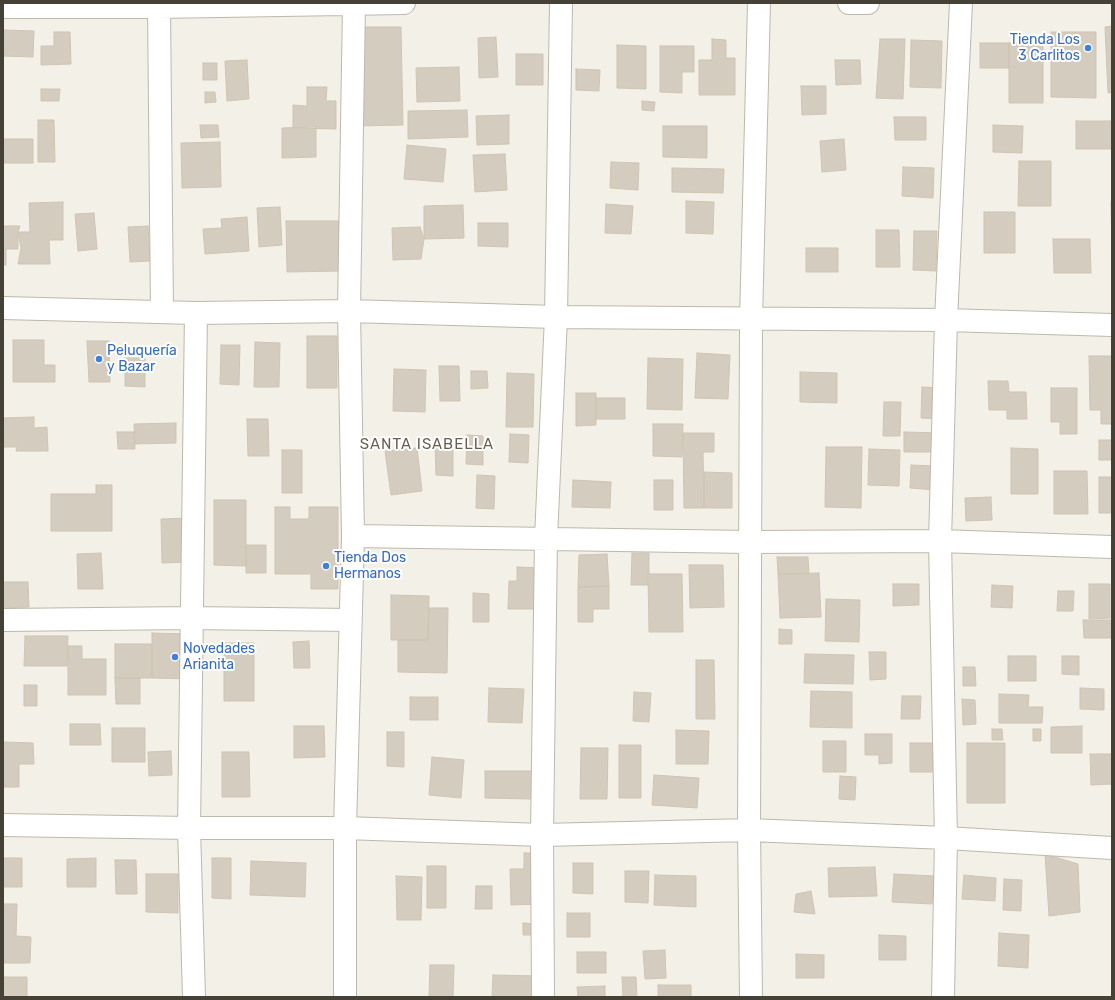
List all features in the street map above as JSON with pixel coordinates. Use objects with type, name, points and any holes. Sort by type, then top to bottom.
[{"type":"street","points":[[3,7],[159,7],[404,3]]},
{"type":"street","points":[[543,997],[542,835],[546,538],[556,317],[561,3]]},
{"type":"street","points":[[751,997],[749,830],[749,542],[751,320],[759,3]]},
{"type":"street","points":[[849,3],[868,3]]},
{"type":"street","points":[[943,997],[946,838],[940,541],[946,320],[960,3]]},
{"type":"street","points":[[345,997],[345,828],[353,536],[349,311],[354,4]]},
{"type":"street","points":[[159,7],[162,312]]},
{"type":"street","points":[[3,308],[196,313],[349,311],[556,317],[751,320],[946,320],[1112,325]]},
{"type":"street","points":[[194,997],[189,828],[190,618],[196,313]]},
{"type":"street","points":[[353,536],[749,542],[940,541],[1112,547]]},
{"type":"street","points":[[3,620],[190,618],[350,620]]},
{"type":"street","points":[[3,825],[189,828],[345,828],[542,835],[749,830],[946,838],[1112,848]]},
{"type":"building","points":[[1112,26],[1112,92],[1108,93],[1105,27]]},
{"type":"building","points":[[357,27],[401,27],[403,125],[359,126]]},
{"type":"building","points":[[4,30],[34,31],[33,57],[3,56]]},
{"type":"building","points":[[54,32],[70,32],[71,64],[41,65],[41,46],[54,46]]},
{"type":"building","points":[[1051,32],[1096,32],[1096,98],[1051,97]]},
{"type":"building","points":[[496,37],[498,77],[479,78],[478,38]]},
{"type":"building","points":[[712,39],[726,40],[726,58],[735,58],[735,95],[699,95],[699,60],[712,60]]},
{"type":"building","points":[[880,39],[905,39],[903,99],[876,98]]},
{"type":"building","points":[[911,40],[942,41],[941,88],[910,87]]},
{"type":"building","points":[[980,43],[1009,43],[1009,68],[980,68]]},
{"type":"building","points":[[1009,43],[1043,43],[1043,103],[1009,103]]},
{"type":"building","points":[[617,45],[646,46],[646,89],[617,88]]},
{"type":"building","points":[[660,46],[694,46],[694,72],[682,72],[682,93],[660,92]]},
{"type":"building","points":[[516,54],[543,54],[543,85],[516,85]]},
{"type":"building","points":[[247,60],[249,99],[227,101],[225,61]]},
{"type":"building","points":[[835,60],[860,60],[861,84],[836,85]]},
{"type":"building","points":[[203,63],[217,63],[217,80],[203,80]]},
{"type":"building","points":[[459,67],[460,101],[417,102],[416,68]]},
{"type":"building","points":[[576,69],[600,70],[599,91],[576,90]]},
{"type":"building","points":[[801,86],[826,86],[826,114],[802,115]]},
{"type":"building","points":[[307,87],[327,87],[326,101],[336,101],[336,129],[293,128],[293,105],[307,106]]},
{"type":"building","points":[[41,89],[60,89],[59,101],[41,101]]},
{"type":"building","points":[[205,92],[215,92],[216,102],[205,103]]},
{"type":"building","points":[[642,101],[655,102],[654,111],[642,110]]},
{"type":"building","points":[[467,110],[468,137],[408,139],[408,111]]},
{"type":"building","points":[[509,115],[509,144],[477,145],[476,116]]},
{"type":"building","points":[[894,117],[926,117],[926,140],[895,140]]},
{"type":"building","points":[[38,120],[54,120],[55,162],[38,162]]},
{"type":"building","points":[[1076,121],[1112,121],[1112,149],[1076,149]]},
{"type":"building","points":[[200,125],[218,125],[219,137],[201,138]]},
{"type":"building","points":[[993,125],[1023,126],[1022,153],[993,152]]},
{"type":"building","points":[[663,126],[707,126],[707,158],[663,157]]},
{"type":"building","points":[[316,127],[316,157],[282,158],[282,128]]},
{"type":"building","points":[[3,139],[33,139],[33,163],[3,163]]},
{"type":"building","points":[[844,139],[846,170],[822,172],[820,141]]},
{"type":"building","points":[[220,142],[221,187],[182,188],[181,143]]},
{"type":"building","points":[[407,145],[446,149],[443,182],[404,179]]},
{"type":"building","points":[[505,154],[507,190],[475,192],[473,155]]},
{"type":"building","points":[[1019,161],[1051,161],[1051,206],[1018,206]]},
{"type":"building","points":[[611,162],[639,163],[638,190],[610,188]]},
{"type":"building","points":[[903,167],[934,168],[933,198],[902,196]]},
{"type":"building","points":[[672,168],[724,169],[723,193],[672,192]]},
{"type":"building","points":[[686,201],[714,202],[713,234],[686,233]]},
{"type":"building","points":[[63,202],[63,240],[49,240],[50,264],[18,264],[21,248],[18,232],[30,232],[29,203]]},
{"type":"building","points":[[1111,202],[1112,202],[1112,250]]},
{"type":"building","points":[[606,204],[633,206],[631,234],[605,233]]},
{"type":"building","points":[[463,205],[464,238],[424,239],[424,206]]},
{"type":"building","points":[[280,207],[282,245],[259,247],[257,208]]},
{"type":"building","points":[[984,212],[1015,212],[1015,253],[984,253]]},
{"type":"building","points":[[94,213],[97,249],[78,251],[75,214]]},
{"type":"building","points":[[247,217],[249,251],[205,254],[203,229],[222,228],[221,219]]},
{"type":"building","points":[[286,221],[339,221],[340,271],[287,272]]},
{"type":"building","points":[[478,223],[508,223],[508,247],[478,246]]},
{"type":"building","points":[[3,226],[20,226],[18,232],[18,249],[6,249],[6,265],[3,265]]},
{"type":"building","points":[[148,226],[150,261],[130,262],[128,227]]},
{"type":"building","points":[[420,227],[424,239],[421,259],[393,260],[392,228]]},
{"type":"building","points":[[876,230],[899,230],[900,267],[876,267]]},
{"type":"building","points":[[914,231],[937,231],[936,271],[913,270]]},
{"type":"building","points":[[1053,239],[1090,239],[1091,273],[1054,273]]},
{"type":"building","points":[[806,248],[838,248],[838,272],[806,272]]},
{"type":"building","points":[[307,336],[337,336],[337,388],[307,388]]},
{"type":"building","points":[[13,340],[44,340],[44,365],[55,365],[55,382],[13,382]]},
{"type":"building","points":[[87,341],[109,341],[110,382],[89,382]]},
{"type":"building","points":[[255,342],[280,343],[279,387],[254,387]]},
{"type":"building","points":[[221,345],[240,345],[239,385],[220,384]]},
{"type":"building","points":[[697,353],[730,355],[728,399],[695,398]]},
{"type":"building","points":[[1089,356],[1112,356],[1112,424],[1101,424],[1101,410],[1090,410]]},
{"type":"building","points":[[125,358],[145,358],[145,387],[125,386]]},
{"type":"building","points":[[648,358],[683,359],[682,410],[647,409]]},
{"type":"building","points":[[439,366],[459,366],[460,401],[440,401]]},
{"type":"building","points":[[394,369],[426,370],[425,412],[393,411]]},
{"type":"building","points":[[471,371],[487,371],[488,388],[471,389]]},
{"type":"building","points":[[800,372],[837,373],[837,403],[800,402]]},
{"type":"building","points":[[507,373],[534,374],[533,427],[506,427]]},
{"type":"building","points":[[988,381],[1008,381],[1009,392],[1026,392],[1027,419],[1007,419],[1007,410],[989,410]]},
{"type":"building","points":[[922,387],[942,388],[942,419],[921,418]]},
{"type":"building","points":[[1051,388],[1077,388],[1077,434],[1060,434],[1060,422],[1051,422]]},
{"type":"building","points":[[576,393],[596,393],[596,425],[576,426]]},
{"type":"building","points":[[596,398],[625,398],[625,419],[596,419]]},
{"type":"building","points":[[884,402],[901,402],[900,436],[883,436]]},
{"type":"building","points":[[34,417],[34,428],[47,427],[48,451],[16,451],[17,447],[4,447],[3,418]]},
{"type":"building","points":[[247,419],[268,419],[269,456],[248,456]]},
{"type":"building","points":[[176,423],[176,443],[135,444],[134,424]]},
{"type":"building","points":[[653,424],[683,424],[682,457],[653,456]]},
{"type":"building","points":[[117,432],[134,432],[135,449],[118,449]]},
{"type":"building","points":[[904,432],[942,433],[942,452],[904,452]]},
{"type":"building","points":[[683,433],[714,433],[714,452],[703,452],[704,508],[684,508]]},
{"type":"building","points":[[510,434],[529,435],[528,463],[509,462]]},
{"type":"building","points":[[467,435],[483,436],[483,465],[466,464]]},
{"type":"building","points":[[1099,440],[1112,440],[1112,460],[1099,460]]},
{"type":"building","points":[[435,447],[453,447],[453,476],[436,475]]},
{"type":"building","points":[[826,447],[862,447],[861,508],[825,507]]},
{"type":"building","points":[[417,448],[422,491],[391,495],[385,451]]},
{"type":"building","points":[[1011,448],[1038,449],[1038,494],[1011,494]]},
{"type":"building","points":[[869,449],[900,450],[899,486],[868,485]]},
{"type":"building","points":[[282,450],[302,450],[302,493],[282,493]]},
{"type":"building","points":[[911,465],[936,466],[935,490],[910,488]]},
{"type":"building","points":[[1054,471],[1087,471],[1088,514],[1054,514]]},
{"type":"building","points":[[704,472],[732,473],[732,508],[704,508]]},
{"type":"building","points":[[477,475],[495,476],[494,509],[476,508]]},
{"type":"building","points":[[1099,477],[1112,477],[1112,513],[1099,513]]},
{"type":"building","points":[[573,480],[611,482],[610,508],[572,507]]},
{"type":"building","points":[[654,480],[673,480],[673,510],[654,510]]},
{"type":"building","points":[[96,485],[112,485],[112,531],[51,531],[51,494],[96,494]]},
{"type":"building","points":[[991,497],[992,520],[966,521],[965,498]]},
{"type":"building","points":[[214,500],[246,500],[246,566],[214,565]]},
{"type":"building","points":[[275,507],[290,507],[290,519],[309,519],[309,507],[338,507],[338,589],[311,589],[311,574],[275,574]]},
{"type":"building","points":[[188,518],[189,562],[162,563],[161,519]]},
{"type":"building","points":[[246,545],[266,545],[266,573],[246,573]]},
{"type":"building","points":[[101,553],[103,589],[78,589],[77,554]]},
{"type":"building","points":[[632,553],[649,553],[649,585],[631,585]]},
{"type":"building","points":[[607,554],[609,586],[578,587],[579,555]]},
{"type":"building","points":[[777,557],[808,557],[809,574],[778,574]]},
{"type":"building","points":[[689,565],[723,565],[724,607],[690,608]]},
{"type":"building","points":[[517,567],[544,568],[544,609],[508,609],[509,581],[517,581]]},
{"type":"building","points":[[819,573],[821,617],[780,618],[778,574]]},
{"type":"building","points":[[648,574],[682,574],[683,632],[649,632]]},
{"type":"building","points":[[3,582],[28,582],[29,607],[3,608]]},
{"type":"building","points":[[893,584],[919,584],[919,605],[893,606]]},
{"type":"building","points":[[1089,584],[1110,584],[1110,618],[1089,619]]},
{"type":"building","points":[[992,585],[1013,586],[1012,608],[991,607]]},
{"type":"building","points":[[609,586],[609,609],[593,609],[593,622],[578,622],[578,587]]},
{"type":"building","points":[[1058,591],[1074,591],[1073,611],[1057,611]]},
{"type":"building","points":[[473,593],[489,594],[489,622],[473,622]]},
{"type":"building","points":[[391,595],[429,596],[428,640],[391,640]]},
{"type":"building","points":[[826,599],[860,600],[859,642],[825,641]]},
{"type":"building","points":[[429,608],[448,608],[447,673],[398,672],[398,640],[428,640]]},
{"type":"building","points":[[1083,620],[1112,620],[1112,638],[1084,638]]},
{"type":"building","points":[[779,629],[792,630],[792,644],[779,644]]},
{"type":"building","points":[[152,633],[188,634],[188,679],[152,678]]},
{"type":"building","points":[[25,636],[68,636],[67,666],[24,666]]},
{"type":"building","points":[[309,641],[310,668],[294,668],[293,642]]},
{"type":"building","points":[[224,643],[254,643],[254,701],[224,701]]},
{"type":"building","points":[[115,644],[152,644],[152,678],[115,678]]},
{"type":"building","points":[[68,646],[82,646],[82,659],[106,659],[106,695],[68,695]]},
{"type":"building","points":[[869,652],[886,652],[886,679],[870,680]]},
{"type":"building","points":[[805,654],[854,655],[853,684],[804,683]]},
{"type":"building","points":[[1008,656],[1036,656],[1036,681],[1008,681]]},
{"type":"building","points":[[1062,656],[1079,656],[1079,675],[1062,674]]},
{"type":"building","points":[[696,660],[714,660],[715,719],[696,719]]},
{"type":"building","points":[[963,667],[975,667],[976,686],[963,686]]},
{"type":"building","points":[[115,678],[140,678],[140,704],[116,704]]},
{"type":"building","points":[[24,685],[37,685],[37,706],[24,706]]},
{"type":"building","points":[[489,688],[524,689],[522,723],[488,722]]},
{"type":"building","points":[[1080,688],[1104,689],[1104,710],[1080,709]]},
{"type":"building","points":[[811,691],[852,692],[852,728],[810,727]]},
{"type":"building","points":[[634,692],[651,693],[649,722],[633,721]]},
{"type":"building","points":[[999,694],[1029,695],[1028,707],[1043,707],[1042,723],[999,723]]},
{"type":"building","points":[[902,696],[921,696],[920,719],[901,719]]},
{"type":"building","points":[[410,697],[438,697],[438,720],[410,720]]},
{"type":"building","points":[[962,699],[975,700],[976,724],[963,725]]},
{"type":"building","points":[[70,724],[100,724],[101,745],[70,745]]},
{"type":"building","points":[[294,726],[324,726],[325,757],[294,758]]},
{"type":"building","points":[[1082,726],[1082,753],[1051,753],[1051,727]]},
{"type":"building","points":[[112,728],[145,728],[145,762],[112,762]]},
{"type":"building","points":[[992,729],[1002,729],[1003,740],[992,740]]},
{"type":"building","points":[[1033,729],[1041,729],[1041,741],[1033,741]]},
{"type":"building","points":[[676,730],[709,731],[708,764],[676,764]]},
{"type":"building","points":[[387,732],[404,732],[404,767],[387,766]]},
{"type":"building","points":[[865,734],[892,734],[892,763],[879,764],[879,755],[865,755]]},
{"type":"building","points":[[823,741],[846,741],[846,772],[823,772]]},
{"type":"building","points":[[3,742],[33,743],[34,764],[19,764],[19,787],[3,787]]},
{"type":"building","points":[[910,743],[934,743],[934,772],[910,772]]},
{"type":"building","points":[[967,743],[1005,743],[1005,803],[967,803]]},
{"type":"building","points":[[619,745],[641,745],[641,798],[619,798]]},
{"type":"building","points":[[581,748],[608,748],[607,799],[580,799]]},
{"type":"building","points":[[171,751],[172,775],[149,776],[148,752]]},
{"type":"building","points":[[222,752],[249,752],[250,797],[222,797]]},
{"type":"building","points":[[1090,754],[1112,754],[1112,784],[1091,785]]},
{"type":"building","points":[[432,757],[464,760],[461,798],[429,795]]},
{"type":"building","points":[[485,771],[532,771],[531,799],[485,798]]},
{"type":"building","points":[[654,775],[699,778],[697,808],[652,805]]},
{"type":"building","points":[[840,776],[856,777],[855,800],[839,799]]},
{"type":"building","points":[[524,853],[539,853],[540,904],[511,905],[510,869],[524,869]]},
{"type":"building","points":[[1045,854],[1078,864],[1080,912],[1049,916]]},
{"type":"building","points":[[3,858],[22,858],[22,887],[3,887]]},
{"type":"building","points":[[96,858],[96,887],[67,887],[67,859]]},
{"type":"building","points":[[212,858],[231,858],[231,899],[212,898]]},
{"type":"building","points":[[115,860],[136,860],[137,894],[116,894]]},
{"type":"building","points":[[251,861],[306,863],[305,897],[250,895]]},
{"type":"building","points":[[573,863],[593,863],[593,894],[573,893]]},
{"type":"building","points":[[427,866],[446,866],[446,908],[427,908]]},
{"type":"building","points":[[875,867],[877,896],[829,897],[828,868]]},
{"type":"building","points":[[625,871],[649,871],[648,903],[625,902]]},
{"type":"building","points":[[146,874],[178,874],[178,913],[146,912]]},
{"type":"building","points":[[894,874],[934,876],[932,904],[892,902]]},
{"type":"building","points":[[655,875],[696,876],[696,907],[654,905]]},
{"type":"building","points":[[964,875],[996,878],[995,901],[962,899]]},
{"type":"building","points":[[396,876],[422,877],[421,920],[397,920]]},
{"type":"building","points":[[1004,879],[1022,880],[1021,911],[1003,910]]},
{"type":"building","points":[[476,886],[492,886],[492,909],[475,909]]},
{"type":"building","points":[[811,891],[815,914],[794,912],[796,894]]},
{"type":"building","points":[[3,904],[17,904],[16,936],[31,937],[30,963],[3,963]]},
{"type":"building","points":[[567,913],[590,913],[590,937],[567,937]]},
{"type":"building","points":[[523,923],[536,924],[536,935],[523,935]]},
{"type":"building","points":[[999,933],[1029,935],[1028,968],[998,966]]},
{"type":"building","points":[[879,935],[906,936],[906,960],[879,960]]},
{"type":"building","points":[[665,950],[666,978],[645,979],[643,951]]},
{"type":"building","points":[[577,952],[606,952],[606,973],[577,973]]},
{"type":"building","points":[[796,954],[824,955],[824,978],[796,978]]},
{"type":"building","points":[[430,965],[454,965],[453,997],[429,997]]},
{"type":"building","points":[[493,975],[539,976],[539,997],[492,997]]},
{"type":"building","points":[[3,977],[27,977],[27,997],[3,997]]},
{"type":"building","points":[[622,977],[636,977],[637,997],[623,997]]},
{"type":"building","points":[[658,985],[691,985],[691,997],[658,997]]},
{"type":"building","points":[[605,986],[605,997],[578,997],[577,987]]},
{"type":"place","name":"Tienda Los 3 Carlitos","points":[[1088,48]]},
{"type":"place","name":"Peluquería y Bazar","points":[[99,359]]},
{"type":"place","name":"Tienda Dos Hermanos","points":[[326,566]]},
{"type":"place","name":"Novedades Arianita","points":[[175,657]]},
{"type":"district","name":"SANTA ISABELLA","points":[[427,445]]}]
